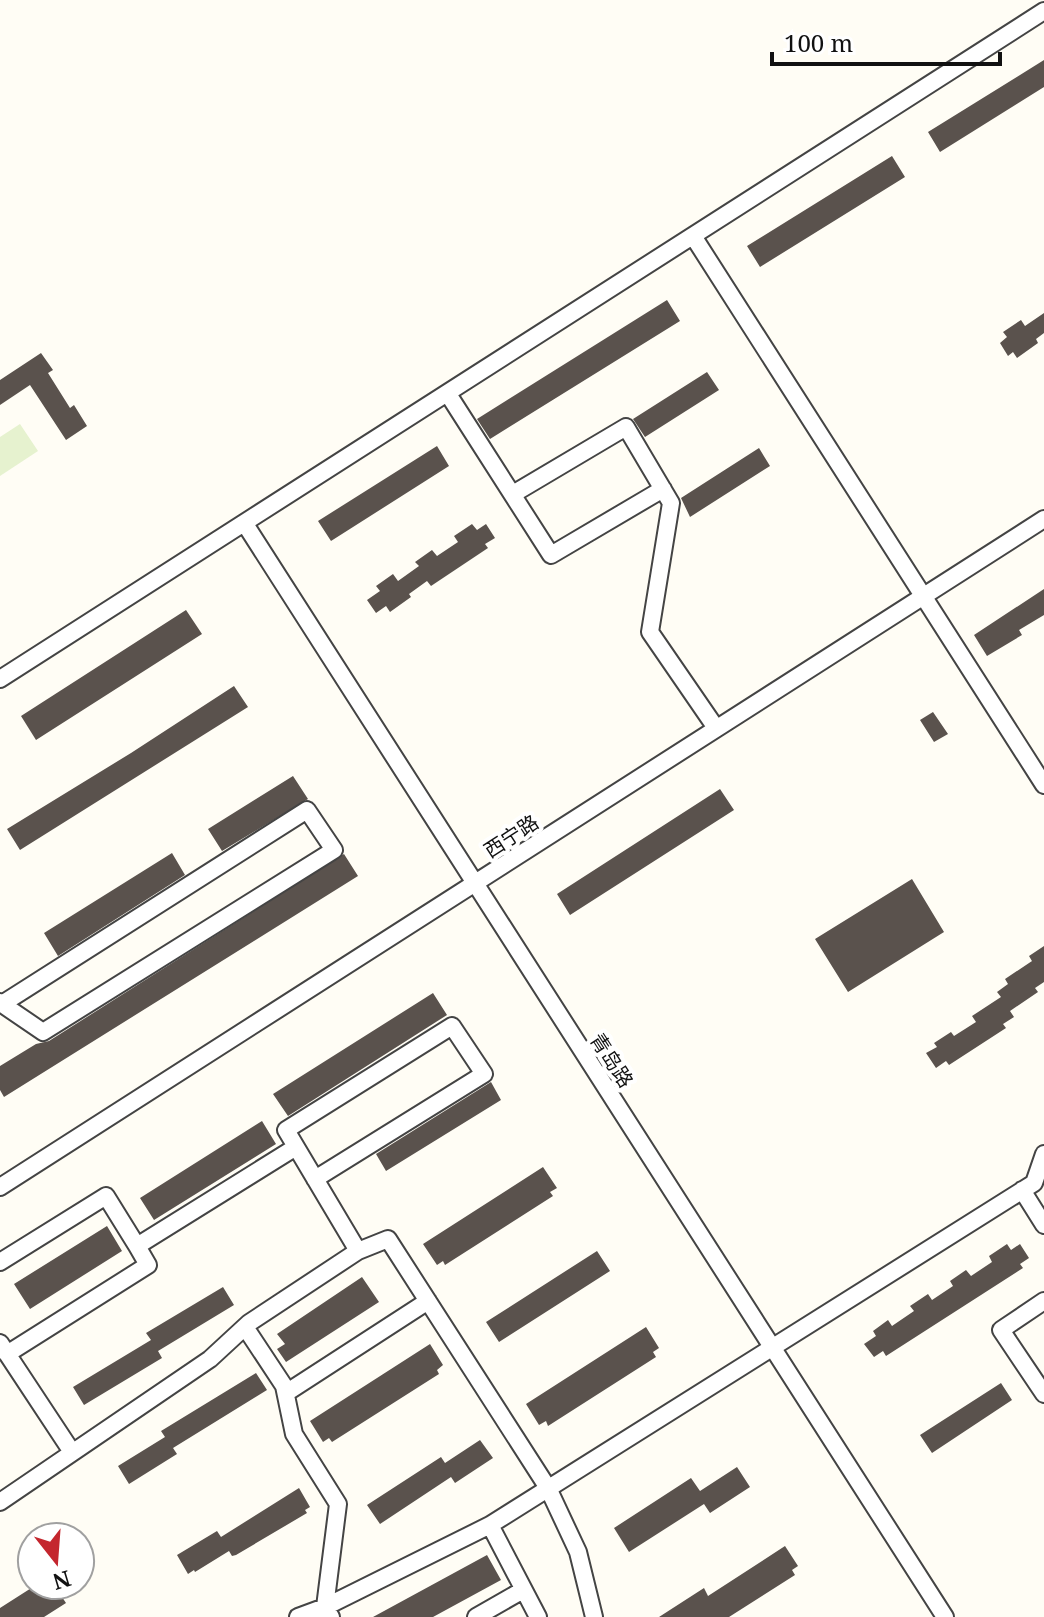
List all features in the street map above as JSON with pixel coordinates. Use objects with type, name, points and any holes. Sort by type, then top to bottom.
[{"type":"street","points":[[0,679],[1044,11]]},
{"type":"street","points":[[693,236],[1044,785]]},
{"type":"street","points":[[448,394],[551,555],[663,489]]},
{"type":"street","points":[[513,494],[626,427],[671,503],[650,632],[716,728]]},
{"type":"street","name":"西宁路","points":[[3,1180],[1044,519]]},
{"type":"street","name":"青岛路","points":[[245,524],[945,1617]]},
{"type":"street","points":[[307,810],[334,850],[43,1032],[1,1003],[307,810]]},
{"type":"street","points":[[315,1179],[484,1074],[452,1026],[286,1130],[315,1179],[358,1251]]},
{"type":"street","points":[[137,1246],[296,1147]]},
{"type":"street","points":[[298,1617],[328,1612],[490,1525],[1034,1183],[1044,1154]]},
{"type":"street","points":[[1022,1190],[1044,1225]]},
{"type":"street","points":[[0,1262],[106,1196],[148,1265],[4,1348],[72,1452]]},
{"type":"street","points":[[0,1502],[210,1359],[245,1327],[358,1251],[388,1239],[548,1488],[578,1552],[594,1617]]},
{"type":"street","points":[[286,1393],[428,1301]]},
{"type":"street","points":[[1044,1301],[1001,1330],[1044,1394]]},
{"type":"street","points":[[245,1327],[284,1386],[294,1434],[338,1504],[328,1612]]},
{"type":"street","points":[[490,1525],[538,1617]]},
{"type":"street","points":[[476,1617],[523,1590]]},
{"type":"green space","points":[[20,424],[38,451],[0,476],[0,437]]},
{"type":"building","points":[[1044,60],[1044,87],[940,152],[928,132]]},
{"type":"building","points":[[892,156],[905,177],[760,267],[747,246]]},
{"type":"building","points":[[667,300],[680,321],[490,439],[477,419]]},
{"type":"building","points":[[1044,313],[1044,333],[1036,339],[1038,343],[1017,358],[1013,352],[1008,356],[1000,343],[1007,337],[1003,332],[1021,320],[1025,326]]},
{"type":"building","points":[[41,353],[53,370],[48,373],[70,408],[74,405],[87,426],[66,440],[30,385],[0,405],[0,380]]},
{"type":"building","points":[[707,372],[719,390],[645,437],[633,419]]},
{"type":"building","points":[[437,446],[449,466],[331,541],[318,521]]},
{"type":"building","points":[[759,448],[770,466],[690,517],[681,498]]},
{"type":"building","points":[[472,524],[477,530],[486,524],[495,538],[485,544],[488,548],[431,586],[427,581],[390,612],[386,606],[376,613],[367,600],[380,591],[376,586],[393,574],[398,581],[419,566],[415,562],[432,550],[437,556],[458,542],[454,536]]},
{"type":"building","points":[[1044,589],[1044,615],[1019,630],[1022,635],[987,656],[974,635]]},
{"type":"building","points":[[186,610],[202,634],[36,740],[21,716]]},
{"type":"building","points":[[234,686],[248,707],[20,850],[7,829]]},
{"type":"building","points":[[933,712],[948,734],[934,742],[920,720]]},
{"type":"building","points":[[293,776],[308,799],[222,851],[208,829]]},
{"type":"building","points":[[720,789],[734,810],[570,915],[557,894]]},
{"type":"building","points":[[172,853],[185,875],[58,956],[44,933]]},
{"type":"building","points":[[344,854],[358,876],[4,1097],[0,1090],[0,1066],[36,1044],[49,1041]]},
{"type":"building","points":[[912,879],[944,932],[848,992],[815,939]]},
{"type":"building","points":[[1044,946],[1044,982],[1035,988],[1038,992],[1010,1011],[1014,1017],[1003,1024],[1006,1028],[949,1065],[946,1061],[936,1068],[926,1053],[937,1047],[934,1043],[951,1032],[954,1036],[976,1022],[972,1016],[1001,997],[997,992],[1008,984],[1005,979],[1032,961],[1029,956]]},
{"type":"building","points":[[433,993],[447,1015],[288,1116],[273,1094]]},
{"type":"building","points":[[491,1082],[501,1100],[386,1171],[376,1154]]},
{"type":"building","points":[[262,1121],[276,1144],[154,1220],[140,1198]]},
{"type":"building","points":[[543,1167],[557,1188],[550,1192],[553,1196],[445,1265],[443,1261],[437,1265],[423,1244]]},
{"type":"building","points":[[107,1226],[122,1251],[30,1309],[14,1284]]},
{"type":"building","points":[[1007,1244],[1011,1250],[1020,1244],[1029,1258],[1020,1264],[1023,1268],[886,1356],[883,1351],[874,1357],[864,1344],[876,1336],[873,1331],[888,1320],[892,1326],[914,1311],[910,1306],[928,1294],[932,1300],[953,1286],[950,1281],[966,1270],[971,1276],[992,1262],[989,1256]]},
{"type":"building","points":[[597,1251],[610,1271],[499,1342],[486,1322]]},
{"type":"building","points":[[362,1277],[379,1302],[286,1362],[277,1349],[285,1344],[277,1334]]},
{"type":"building","points":[[223,1287],[234,1305],[158,1351],[162,1358],[84,1405],[73,1387],[151,1340],[146,1333]]},
{"type":"building","points":[[646,1327],[659,1348],[653,1352],[656,1357],[548,1426],[546,1421],[539,1425],[526,1404]]},
{"type":"building","points":[[430,1344],[443,1365],[437,1370],[439,1374],[332,1442],[329,1438],[323,1442],[310,1421]]},
{"type":"building","points":[[256,1373],[267,1390],[173,1448],[177,1454],[129,1484],[118,1466],[165,1437],[161,1431]]},
{"type":"building","points":[[1001,1383],[1012,1400],[932,1453],[920,1435]]},
{"type":"building","points":[[480,1440],[493,1458],[455,1483],[451,1477],[380,1524],[367,1505],[441,1457],[445,1463]]},
{"type":"building","points":[[737,1467],[750,1487],[710,1513],[704,1504],[629,1552],[614,1528],[691,1478],[700,1491]]},
{"type":"building","points":[[299,1488],[310,1507],[305,1510],[307,1513],[236,1555],[232,1556],[229,1551],[188,1574],[177,1555],[217,1531],[221,1537]]},
{"type":"building","points":[[785,1546],[798,1566],[792,1570],[795,1575],[729,1617],[659,1617],[704,1588],[708,1596]]},
{"type":"building","points":[[487,1555],[501,1580],[433,1617],[373,1617]]},
{"type":"building","points":[[16,1598],[16,1601],[66,1603],[44,1617],[0,1617],[0,1608]]}]
